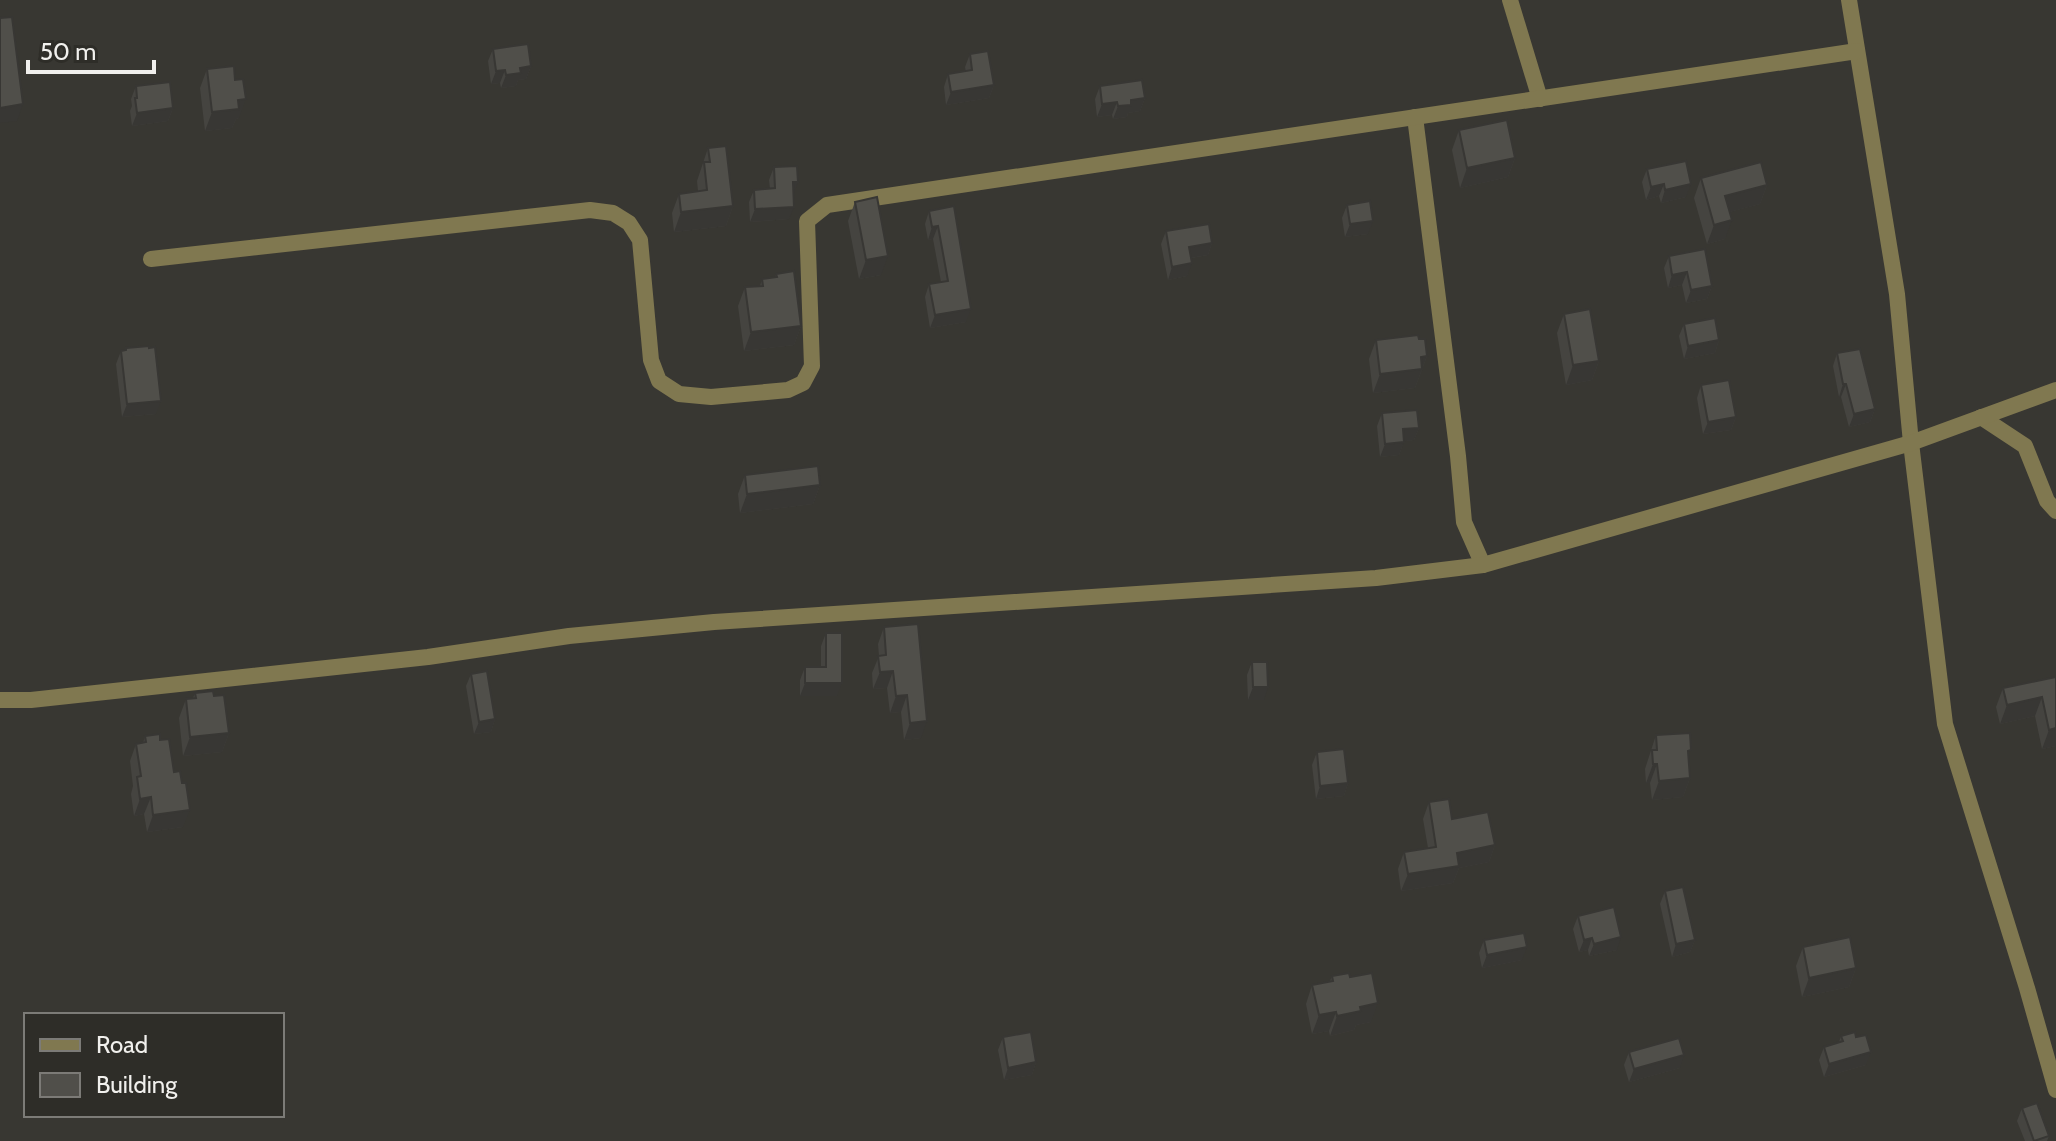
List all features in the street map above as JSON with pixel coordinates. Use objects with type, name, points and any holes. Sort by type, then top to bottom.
[{"type":"street","points":[[1510,0],[1540,99]]},
{"type":"street","points":[[1849,0],[1897,294],[1911,443],[1945,724],[2056,1090]]},
{"type":"street","points":[[151,259],[590,210],[613,213],[629,223],[640,240],[651,360],[659,381],[679,394],[711,397],[788,390],[803,383],[812,366],[807,221],[827,205],[1857,51]]},
{"type":"street","points":[[1415,117],[1457,441],[1464,522],[1483,565]]},
{"type":"street","points":[[0,700],[62,697],[428,657],[569,636],[714,622],[1376,578],[1483,565],[1911,443],[2056,390]]},
{"type":"street","points":[[1981,417],[2025,446],[2047,501],[2056,511]]},
{"type":"building","points":[[12,17],[23,104],[0,108],[0,18]]},
{"type":"building","points":[[528,44],[531,66],[520,68],[521,73],[506,75],[505,70],[496,71],[493,49]]},
{"type":"building","points":[[988,51],[994,85],[951,92],[948,74],[972,70],[970,54]]},
{"type":"building","points":[[234,66],[235,80],[243,79],[246,99],[238,100],[239,109],[212,112],[207,69]]},
{"type":"building","points":[[1142,80],[1145,98],[1131,100],[1131,105],[1118,106],[1117,102],[1102,104],[1100,86]]},
{"type":"building","points":[[170,82],[173,108],[137,113],[136,86]]},
{"type":"building","points":[[1507,120],[1515,158],[1467,168],[1459,130]]},
{"type":"building","points":[[726,146],[733,206],[681,212],[679,194],[707,190],[704,162],[710,162],[708,148]]},
{"type":"building","points":[[1686,161],[1691,184],[1665,190],[1664,184],[1651,187],[1647,169]]},
{"type":"building","points":[[1761,162],[1767,185],[1725,196],[1732,220],[1714,225],[1701,178]]},
{"type":"building","points":[[797,166],[798,182],[793,182],[794,207],[755,209],[754,190],[775,188],[774,167]]},
{"type":"building","points":[[877,197],[888,256],[866,260],[855,202]]},
{"type":"building","points":[[1370,201],[1373,221],[1350,224],[1347,205]]},
{"type":"building","points":[[954,206],[971,309],[935,315],[929,284],[948,281],[938,226],[932,227],[929,211]]},
{"type":"building","points":[[1209,224],[1212,243],[1189,247],[1192,263],[1172,267],[1166,231]]},
{"type":"building","points":[[1705,249],[1712,286],[1691,290],[1687,272],[1672,275],[1669,256]]},
{"type":"building","points":[[794,271],[801,326],[751,332],[745,287],[763,286],[762,279]]},
{"type":"building","points":[[1590,309],[1599,361],[1573,365],[1564,314]]},
{"type":"building","points":[[1715,318],[1719,340],[1688,346],[1684,324]]},
{"type":"building","points":[[1418,335],[1419,339],[1425,339],[1427,356],[1421,357],[1422,369],[1380,374],[1376,340]]},
{"type":"building","points":[[155,347],[161,401],[127,404],[121,351]]},
{"type":"building","points":[[1860,349],[1875,409],[1854,414],[1846,384],[1843,384],[1837,353]]},
{"type":"building","points":[[1729,380],[1736,417],[1708,422],[1701,385]]},
{"type":"building","points":[[1417,410],[1419,428],[1403,429],[1404,442],[1385,444],[1382,413]]},
{"type":"building","points":[[818,466],[820,485],[747,494],[745,475]]},
{"type":"building","points":[[918,624],[927,721],[910,723],[907,695],[896,696],[893,671],[880,672],[878,656],[886,655],[884,627]]},
{"type":"building","points":[[826,633],[842,633],[842,683],[805,683],[805,667],[826,667]]},
{"type":"building","points":[[1252,662],[1267,662],[1268,687],[1253,687]]},
{"type":"building","points":[[487,671],[495,719],[479,722],[471,674]]},
{"type":"building","points":[[2056,677],[2056,728],[2049,730],[2042,697],[2007,705],[2003,688]]},
{"type":"building","points":[[213,691],[214,696],[224,695],[229,733],[190,737],[186,699],[196,698],[195,693]]},
{"type":"building","points":[[1690,733],[1690,778],[1659,781],[1652,750],[1657,750],[1656,735]]},
{"type":"building","points":[[160,734],[160,740],[169,739],[174,772],[180,771],[182,783],[186,783],[190,810],[153,815],[151,797],[140,799],[137,777],[141,776],[136,744],[146,742],[145,736]]},
{"type":"building","points":[[1344,749],[1348,783],[1320,786],[1317,752]]},
{"type":"building","points":[[1449,799],[1452,819],[1488,812],[1495,845],[1457,853],[1459,866],[1408,874],[1404,852],[1436,847],[1429,802]]},
{"type":"building","points":[[1683,887],[1695,940],[1676,944],[1665,891]]},
{"type":"building","points":[[1614,907],[1621,937],[1594,944],[1592,938],[1584,940],[1578,916]]},
{"type":"building","points":[[1524,933],[1527,947],[1487,955],[1484,940]]},
{"type":"building","points":[[1850,937],[1856,968],[1809,978],[1803,947]]},
{"type":"building","points":[[1349,973],[1350,977],[1372,973],[1378,1003],[1360,1007],[1361,1011],[1337,1016],[1336,1012],[1319,1015],[1312,985],[1333,981],[1332,976]]},
{"type":"building","points":[[1031,1032],[1036,1062],[1008,1068],[1003,1037]]},
{"type":"building","points":[[1855,1032],[1856,1037],[1866,1035],[1871,1052],[1829,1064],[1824,1047],[1843,1041],[1841,1036]]},
{"type":"building","points":[[1679,1038],[1684,1055],[1634,1069],[1629,1052]]},
{"type":"building","points":[[2037,1103],[2049,1136],[2034,1141],[2022,1108]]}]
